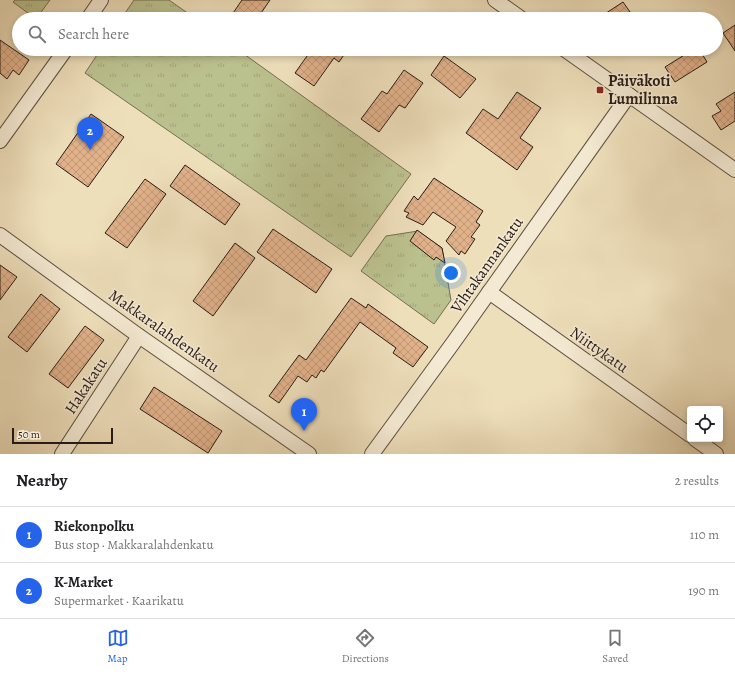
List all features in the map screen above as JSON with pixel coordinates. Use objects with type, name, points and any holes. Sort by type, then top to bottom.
[{"type":"street","points":[[93,12],[101,0]]},
{"type":"street","points":[[495,0],[512,12]]},
{"type":"street","points":[[0,141],[61,56]]},
{"type":"street","points":[[574,56],[735,170]]},
{"type":"street","name":"Vihtakannankatu","points":[[372,454],[629,95]]},
{"type":"street","name":"Makkaralahdenkatu","points":[[0,234],[139,336],[309,454]]},
{"type":"street","name":"Niittykatu","points":[[489,292],[687,433]]},
{"type":"street","name":"Hakakatu","points":[[62,454],[139,336]]},
{"type":"street","points":[[700,442],[716,454]]},
{"type":"green space","points":[[15,0],[50,0],[41,12],[27,12],[13,2]]},
{"type":"green space","points":[[134,0],[169,0],[186,12],[126,12]]},
{"type":"green space","points":[[96,56],[247,56],[411,174],[351,257],[85,73]]},
{"type":"green space","points":[[418,231],[442,248],[451,300],[434,324],[361,271],[386,236]]},
{"type":"building","points":[[242,0],[270,0],[262,12],[234,12]]},
{"type":"building","points":[[623,2],[630,12],[608,12]]},
{"type":"building","points":[[735,25],[735,51],[723,33]]},
{"type":"building","points":[[0,40],[12,48],[12,56],[23,56],[29,60],[19,75],[13,70],[7,79],[0,73]]},
{"type":"building","points":[[307,56],[343,56],[339,62],[334,58],[314,86],[295,73]]},
{"type":"building","points":[[444,56],[476,79],[460,98],[431,75]]},
{"type":"building","points":[[683,56],[703,56],[707,62],[675,82],[665,67]]},
{"type":"building","points":[[404,70],[423,83],[405,108],[399,105],[379,132],[361,119],[382,91],[387,94]]},
{"type":"building","points":[[517,92],[541,108],[520,138],[533,147],[517,170],[466,133],[483,109],[498,119]]},
{"type":"building","points":[[735,92],[735,121],[721,130],[712,116],[721,111],[716,104]]},
{"type":"building","points":[[91,114],[124,137],[88,187],[56,164]]},
{"type":"building","points":[[185,165],[240,204],[225,225],[170,186]]},
{"type":"building","points":[[434,178],[483,211],[476,222],[480,225],[471,237],[475,239],[465,254],[461,251],[459,255],[446,241],[456,227],[433,212],[423,225],[406,217],[409,213],[404,211],[414,196],[418,200]]},
{"type":"building","points":[[145,179],[166,194],[127,248],[105,233]]},
{"type":"building","points":[[273,229],[332,269],[316,293],[257,252]]},
{"type":"building","points":[[417,230],[442,248],[445,263],[436,257],[434,260],[410,241]]},
{"type":"building","points":[[235,243],[255,258],[213,316],[193,301]]},
{"type":"building","points":[[0,265],[17,277],[0,300]]},
{"type":"building","points":[[41,294],[60,309],[27,352],[8,337]]},
{"type":"building","points":[[351,298],[366,308],[368,304],[428,347],[413,367],[393,353],[396,348],[360,322],[324,372],[321,370],[316,378],[312,375],[307,382],[298,376],[279,403],[269,396],[299,355],[306,360]]},
{"type":"building","points":[[85,326],[104,340],[68,388],[49,374]]},
{"type":"building","points":[[154,387],[222,431],[208,453],[140,409]]},
{"type":"place","name":"Päiväkoti Lumilinna","points":[[600,90]]},
{"type":"place","name":"K-Market","points":[[90,150]]},
{"type":"place","name":"Riekonpolku","points":[[304,431]]}]
